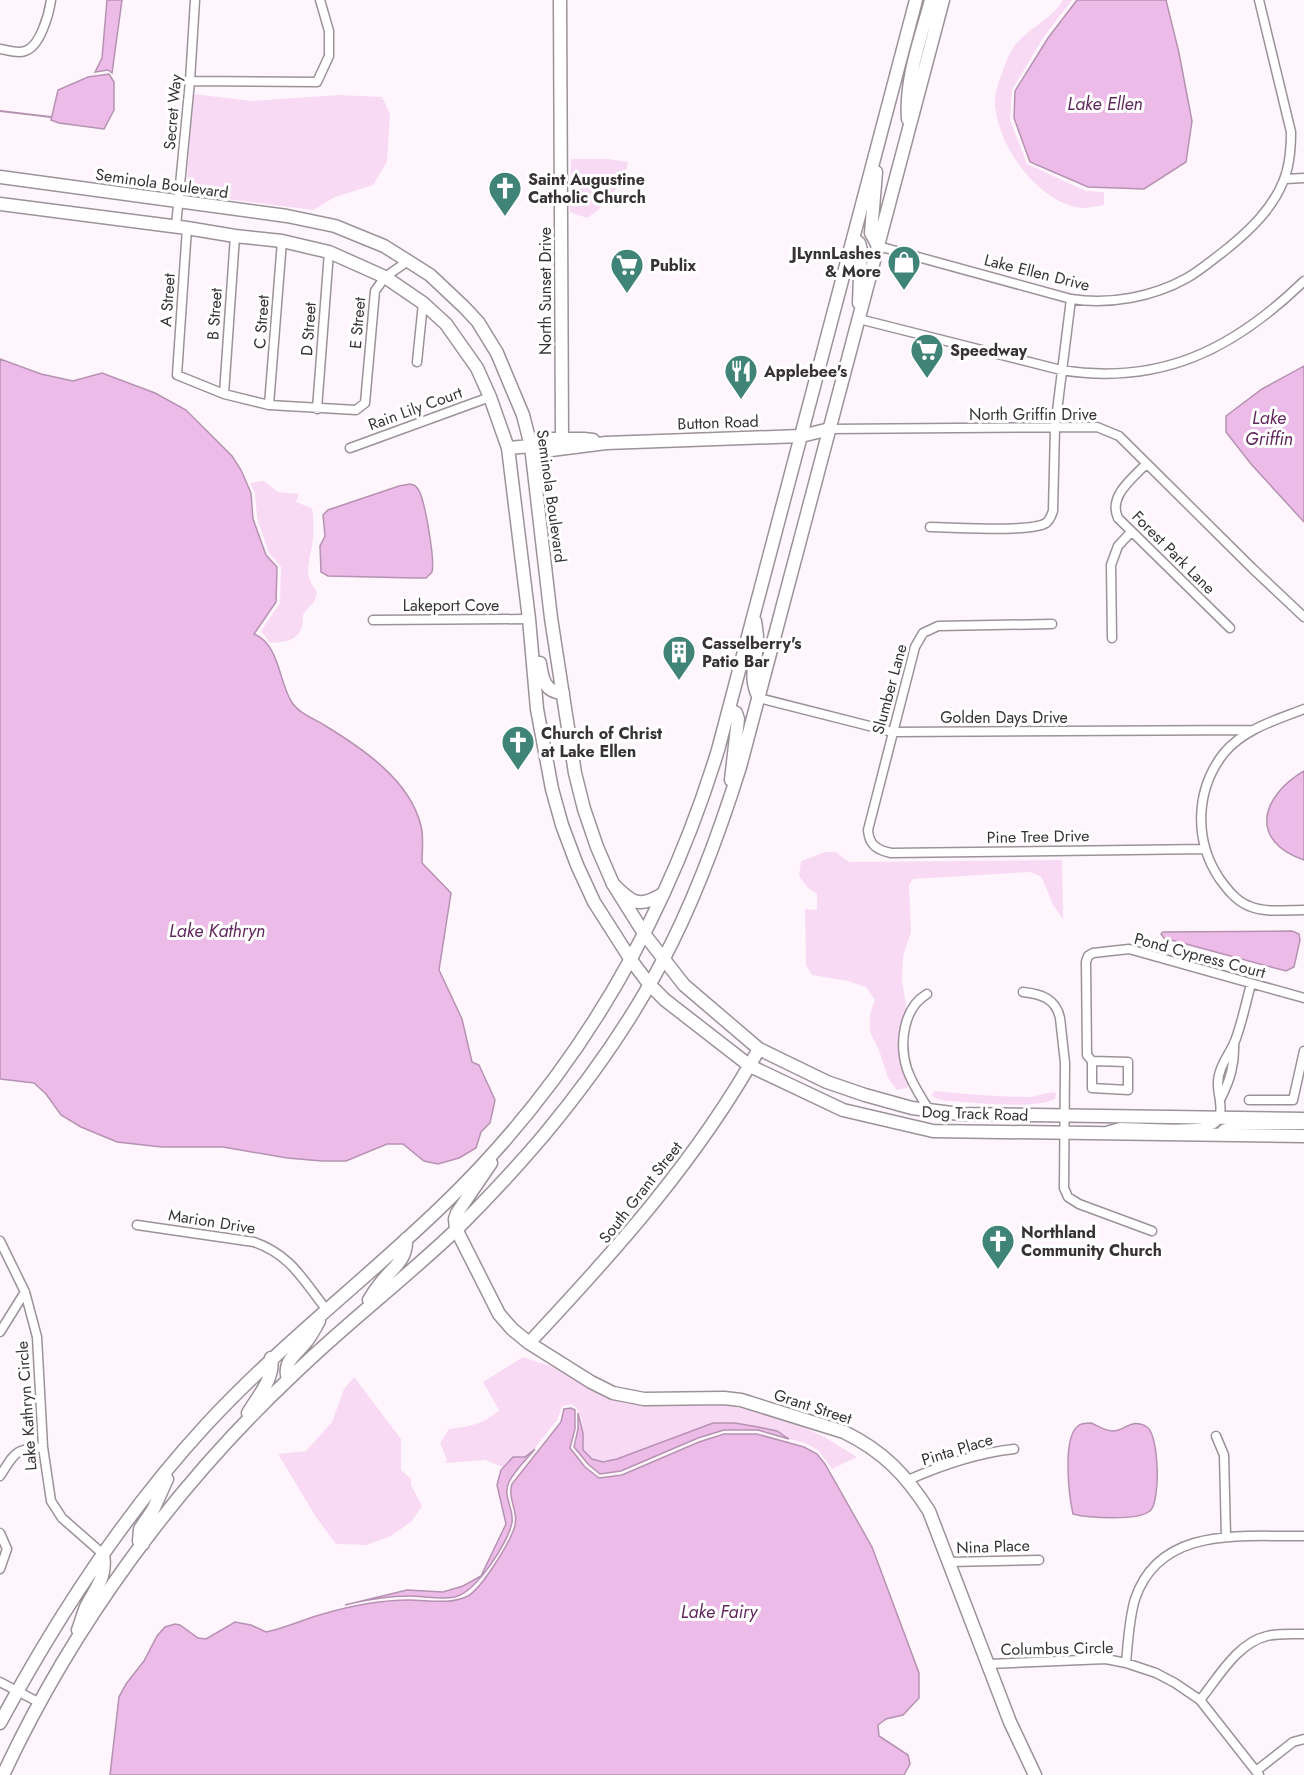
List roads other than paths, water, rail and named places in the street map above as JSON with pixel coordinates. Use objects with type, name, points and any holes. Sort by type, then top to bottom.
[{"type":"main road","name":"North Sunset Drive","points":[[560,0],[562,438]]},
{"type":"main road","points":[[0,1723],[17,1690],[66,1609],[103,1554],[175,1461],[271,1359],[447,1201],[503,1141],[568,1060],[596,1018],[645,935],[665,892],[704,793],[729,709],[916,0]]},
{"type":"main road","points":[[909,129],[907,104],[912,74],[931,0]]},
{"type":"main road","points":[[3,1775],[40,1703],[71,1651],[143,1544],[239,1429],[288,1379],[456,1229],[523,1160],[569,1103],[618,1035],[663,960],[695,890],[729,802],[759,698],[943,0]]},
{"type":"main road","points":[[877,150],[871,233],[878,246]]},
{"type":"main road","name":"Seminola Boulevard","points":[[0,177],[287,216],[335,226],[384,246],[430,275],[478,322],[497,353],[523,415],[531,446],[551,618],[575,773],[584,808],[613,884],[663,960]]},
{"type":"main road","points":[[0,204],[282,241],[329,252],[385,277],[423,303],[459,339],[477,368],[490,397],[507,448],[529,619],[537,709],[552,789],[562,825],[594,902],[631,960],[650,984]]},
{"type":"main road","points":[[853,238],[859,243],[861,250],[858,280],[859,319]]},
{"type":"main road","name":"Button Road","points":[[507,448],[531,446],[543,451],[606,443],[801,436],[830,429]]},
{"type":"main road","name":"Button Road","points":[[531,446],[542,439],[562,438],[584,438],[606,443]]},
{"type":"main road","points":[[754,610],[757,643],[752,679],[759,698]]},
{"type":"main road","points":[[529,619],[537,632],[544,682],[553,692],[563,693]]},
{"type":"main road","points":[[729,709],[736,713],[738,724],[729,802]]},
{"type":"main road","points":[[613,884],[630,901],[640,903],[652,900],[665,892]]},
{"type":"main road","name":"Dog Track Road","points":[[663,960],[684,985],[759,1048],[827,1082],[912,1108],[960,1114],[1304,1119]]},
{"type":"main road","name":"Dog Track Road","points":[[650,984],[665,1000],[750,1066],[843,1110],[925,1130],[1304,1136]]},
{"type":"main road","name":"South Grant Street","points":[[529,1343],[614,1252],[668,1187],[750,1066],[759,1048]]},
{"type":"main road","points":[[456,1229],[457,1213],[482,1179],[503,1141]]},
{"type":"main road","name":"Grant Street","points":[[456,1229],[499,1314],[512,1329],[529,1343],[591,1382],[613,1393],[644,1399],[724,1398],[741,1400],[844,1432],[889,1461],[908,1480],[929,1511],[1010,1722],[1035,1775]]},
{"type":"main road","points":[[355,1317],[383,1280],[402,1260],[406,1239]]},
{"type":"main road","points":[[288,1379],[287,1363],[307,1341],[326,1309]]},
{"type":"main road","points":[[239,1429],[270,1378],[273,1368],[271,1359]]},
{"type":"main road","points":[[143,1544],[140,1540],[140,1529],[153,1510],[175,1461]]},
{"type":"main road","points":[[71,1651],[86,1607],[104,1576],[103,1554]]},
{"type":"street","points":[[0,49],[26,51],[32,47],[43,30],[51,0]]},
{"type":"street","name":"Secret Way","points":[[182,227],[179,202],[195,0]]},
{"type":"street","points":[[190,81],[317,82],[329,56],[329,31],[320,0]]},
{"type":"street","name":"Lake Ellen Drive","points":[[878,246],[1071,299],[1090,302],[1112,301],[1162,289],[1189,278],[1243,236],[1275,199],[1285,179],[1291,151],[1291,132],[1259,0]]},
{"type":"street","points":[[1285,179],[1304,178]]},
{"type":"street","name":"A Street","points":[[182,227],[177,375],[224,394]]},
{"type":"street","name":"B Street","points":[[224,394],[234,236]]},
{"type":"street","name":"C Street","points":[[269,405],[282,241]]},
{"type":"street","name":"D Street","points":[[317,409],[329,252]]},
{"type":"street","points":[[385,277],[408,261]]},
{"type":"street","name":"E Street","points":[[317,409],[356,410],[364,403],[375,291],[385,277]]},
{"type":"street","points":[[859,319],[1061,370],[1087,374],[1124,374],[1178,363],[1228,342],[1304,280]]},
{"type":"street","points":[[930,527],[1025,528],[1045,523],[1050,519],[1053,511],[1055,427],[1071,299]]},
{"type":"street","points":[[417,362],[423,303]]},
{"type":"street","points":[[224,394],[269,405],[317,409]]},
{"type":"street","name":"Rain Lily Court","points":[[350,448],[490,397]]},
{"type":"street","name":"North Griffin Drive","points":[[830,429],[1097,427],[1110,431],[1119,436],[1304,617]]},
{"type":"street","name":"Forest Park Lane","points":[[1146,464],[1119,493],[1114,510],[1118,518],[1230,628]]},
{"type":"street","points":[[1112,638],[1111,565],[1118,546],[1131,532]]},
{"type":"street","name":"Lakeport Cove","points":[[372,620],[529,619]]},
{"type":"street","name":"Slumber Lane","points":[[873,846],[868,837],[868,830],[915,647],[923,633],[938,626],[1052,624]]},
{"type":"street","name":"Golden Days Drive","points":[[759,698],[894,732],[1253,730]]},
{"type":"street","points":[[1304,709],[1253,730],[1225,752],[1207,783],[1202,811],[1205,849],[1225,887],[1238,900],[1250,907],[1264,910],[1304,910]]},
{"type":"street","name":"Pine Tree Drive","points":[[873,846],[880,851],[891,852],[1205,849]]},
{"type":"street","name":"Pond Cypress Court","points":[[1092,1062],[1128,1062],[1128,1090],[1092,1088],[1092,1062],[1087,1055],[1086,962],[1088,956],[1093,953],[1129,950],[1304,998]]},
{"type":"street","points":[[1221,1098],[1217,1083],[1225,1057],[1234,1043],[1251,984]]},
{"type":"street","points":[[1023,992],[1034,993],[1050,1000],[1059,1011],[1065,1063],[1064,1188],[1068,1197],[1079,1204],[1152,1231]]},
{"type":"street","points":[[927,994],[914,1005],[908,1016],[904,1034],[904,1060],[912,1082],[929,1110]]},
{"type":"street","points":[[1096,1133],[1120,1127],[1204,1128],[1215,1123],[1221,1098],[1229,1082],[1235,1061],[1234,1043]]},
{"type":"street","points":[[1249,1100],[1293,1100],[1304,1051]]},
{"type":"street","points":[[1222,1066],[1233,1069]]},
{"type":"street","points":[[1218,1134],[1224,1129],[1240,1124],[1304,1125]]},
{"type":"street","name":"Marion Drive","points":[[137,1225],[254,1242],[269,1247],[290,1263],[326,1309]]},
{"type":"street","name":"Lake Kathryn Circle","points":[[0,1241],[25,1292],[32,1318],[39,1356],[43,1447],[49,1490],[62,1518],[103,1554]]},
{"type":"street","points":[[0,1332],[25,1292]]},
{"type":"street","points":[[1216,1436],[1224,1455],[1226,1537]]},
{"type":"street","points":[[0,1476],[19,1451],[43,1447]]},
{"type":"street","name":"Pinta Place","points":[[908,1480],[940,1466],[995,1451],[1014,1449]]},
{"type":"street","points":[[0,1533],[7,1549],[0,1569]]},
{"type":"street","name":"Columbus Circle","points":[[1126,1663],[1135,1599],[1154,1566],[1167,1554],[1180,1547],[1204,1540],[1226,1537],[1304,1536]]},
{"type":"street","name":"Nina Place","points":[[948,1562],[1039,1560]]},
{"type":"street","points":[[1200,1700],[1240,1651],[1252,1642],[1278,1634],[1304,1634]]},
{"type":"street","name":"Columbus Circle","points":[[989,1664],[1106,1659],[1156,1673],[1200,1700],[1257,1773]]},
{"type":"street","points":[[0,1682],[40,1703]]},
{"type":"street","points":[[1257,1773],[1293,1742],[1304,1739]]},
{"type":"water","points":[[107,0],[122,0],[112,73],[108,70],[95,72],[102,58]]},
{"type":"water","name":"Lake Ellen","points":[[1077,0],[1166,0],[1192,121],[1186,162],[1144,189],[1088,187],[1030,162],[1014,118],[1015,91],[1048,38]]},
{"type":"water","points":[[109,74],[114,82],[114,110],[104,129],[51,120],[58,90],[88,77]]},
{"type":"water","name":"Lake Kathryn","points":[[0,359],[41,374],[73,381],[102,373],[155,393],[186,410],[232,456],[241,470],[251,493],[253,519],[266,555],[277,567],[276,602],[254,634],[269,646],[274,654],[287,693],[294,705],[368,755],[383,767],[407,794],[421,826],[422,863],[451,893],[439,970],[462,1019],[472,1062],[479,1065],[495,1100],[490,1123],[481,1132],[476,1148],[459,1158],[438,1164],[424,1161],[403,1144],[387,1144],[346,1161],[322,1161],[287,1158],[223,1147],[162,1147],[117,1142],[81,1127],[61,1115],[46,1094],[34,1083],[0,1079]]},
{"type":"water","name":"Lake Griffin","points":[[1304,366],[1304,522],[1251,464],[1226,432],[1226,416],[1262,389]]},
{"type":"water","points":[[410,484],[418,489],[421,495],[429,530],[433,565],[432,572],[426,578],[328,576],[321,572],[320,546],[325,536],[323,515],[328,510]]},
{"type":"water","points":[[1304,771],[1304,860],[1286,852],[1275,842],[1268,830],[1267,818],[1270,806],[1278,793]]},
{"type":"water","points":[[1292,931],[1299,934],[1300,940],[1294,967],[1286,971],[1164,938],[1161,934],[1163,932]]},
{"type":"water","name":"Lake Fairy","points":[[564,1409],[575,1410],[575,1429],[570,1448],[585,1467],[599,1478],[622,1475],[699,1442],[724,1434],[757,1434],[804,1447],[817,1454],[872,1547],[919,1673],[919,1698],[903,1715],[886,1719],[878,1725],[879,1736],[908,1755],[910,1764],[904,1775],[110,1775],[119,1697],[165,1627],[180,1625],[198,1638],[206,1639],[235,1622],[251,1625],[266,1632],[316,1616],[376,1602],[439,1601],[468,1596],[494,1566],[514,1529],[516,1517],[511,1495],[512,1484],[561,1422]]},
{"type":"water","points":[[578,1413],[583,1433],[583,1450],[592,1459],[603,1462],[617,1459],[713,1423],[735,1423],[777,1431],[789,1439],[758,1430],[724,1430],[698,1438],[621,1471],[600,1474],[574,1447],[578,1429]]},
{"type":"water","points":[[1091,1423],[1113,1431],[1137,1423],[1147,1427],[1151,1432],[1156,1454],[1157,1482],[1154,1505],[1150,1511],[1124,1517],[1090,1517],[1073,1514],[1068,1468],[1070,1442],[1078,1426]]},
{"type":"water","points":[[535,1449],[509,1482],[507,1497],[512,1517],[510,1531],[498,1553],[481,1576],[506,1524],[497,1485],[501,1470],[513,1457],[525,1457]]},
{"type":"water","points":[[481,1576],[472,1586],[455,1597],[393,1597],[345,1605],[407,1590],[443,1592],[463,1586]]},
{"type":"waterway","points":[[0,111],[51,117]]},
{"type":"place","name":"Saint Augustine Catholic Church","points":[[505,217]]},
{"type":"place","name":"JLynnLashes & More","points":[[904,291]]},
{"type":"place","name":"Publix","points":[[627,294]]},
{"type":"place","name":"Speedway","points":[[927,379]]},
{"type":"place","name":"Applebee's","points":[[741,400]]},
{"type":"place","name":"Casselberry's Patio Bar","points":[[679,681]]},
{"type":"place","name":"Church of Christ at Lake Ellen","points":[[518,771]]},
{"type":"place","name":"Northland Community Church","points":[[998,1270]]}]
